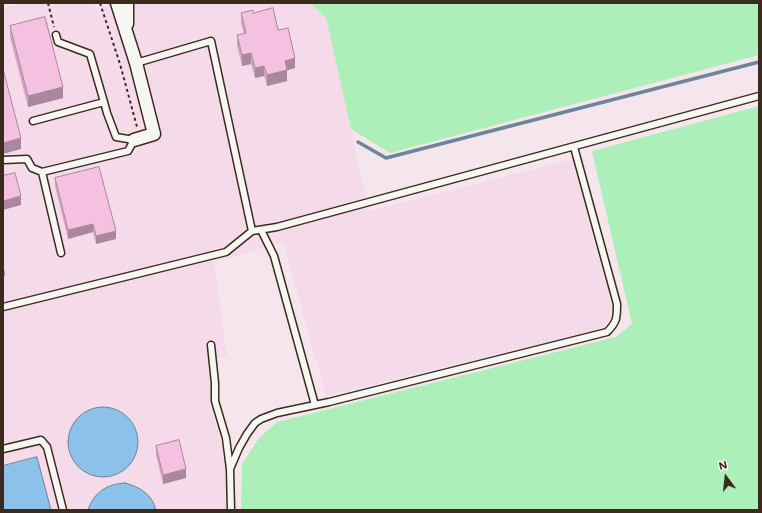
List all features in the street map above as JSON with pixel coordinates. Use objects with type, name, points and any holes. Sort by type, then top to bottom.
[{"type":"street","points":[[117,3],[136,63],[154,134],[137,139]]},
{"type":"street","points":[[127,3],[127,37]]},
{"type":"lane","points":[[56,35],[58,42],[90,54],[107,113],[116,137],[137,139]]},
{"type":"lane","points":[[136,63],[211,41],[252,231]]},
{"type":"lane","points":[[3,307],[226,252],[252,231],[276,228],[759,96]]},
{"type":"lane","points":[[33,121],[104,102]]},
{"type":"lane","points":[[3,160],[27,159],[32,168],[42,172],[128,151],[137,139]]},
{"type":"lane","points":[[230,469],[239,448],[255,423],[261,418],[607,332],[614,324],[617,304],[574,147]]},
{"type":"lane","points":[[42,172],[61,253]]},
{"type":"lane","points":[[261,230],[274,256],[315,405]]},
{"type":"lane","points":[[211,345],[215,383],[215,401],[226,438],[230,469],[231,510]]},
{"type":"lane","points":[[3,449],[41,440],[47,447],[63,510]]},
{"type":"path","points":[[48,3],[56,35]]},
{"type":"path","points":[[100,3],[120,64],[137,139]]},
{"type":"shaded area","points":[[23,3],[92,3],[97,8],[114,3],[310,3],[326,18],[369,211],[572,159],[612,307],[609,323],[600,329],[326,396],[283,241],[248,253],[214,262],[227,356],[209,360],[213,412],[239,510],[3,510],[3,8]]},
{"type":"green space","points":[[310,3],[759,3],[759,55],[390,153],[351,129],[326,18]]},
{"type":"green space","points":[[759,106],[759,510],[241,510],[242,464],[259,438],[277,422],[616,337],[632,324],[592,151]]},
{"type":"water","points":[[103,407],[116,410],[128,417],[135,429],[138,442],[135,455],[128,467],[116,474],[103,477],[90,474],[78,467],[71,455],[68,442],[71,429],[78,417],[90,410]]},
{"type":"water","points":[[37,457],[51,510],[3,510],[3,466]]},
{"type":"water","points":[[125,483],[145,492],[152,500],[156,510],[88,510],[94,498],[102,490],[112,485]]},
{"type":"building","points":[[273,8],[278,30],[288,28],[295,58],[285,61],[287,70],[267,75],[264,66],[255,68],[251,53],[242,55],[237,35],[246,33],[241,13],[253,10],[253,13]]},
{"type":"building","points":[[45,17],[63,87],[28,96],[10,26]]},
{"type":"building","points":[[3,69],[21,138],[3,143]]},
{"type":"building","points":[[99,167],[116,231],[96,236],[93,224],[68,230],[55,178]]},
{"type":"building","points":[[15,173],[21,196],[3,201],[3,176]]},
{"type":"building","points":[[179,440],[186,469],[163,475],[156,446]]},
{"type":"waterway","points":[[358,142],[386,158],[759,62]]}]
